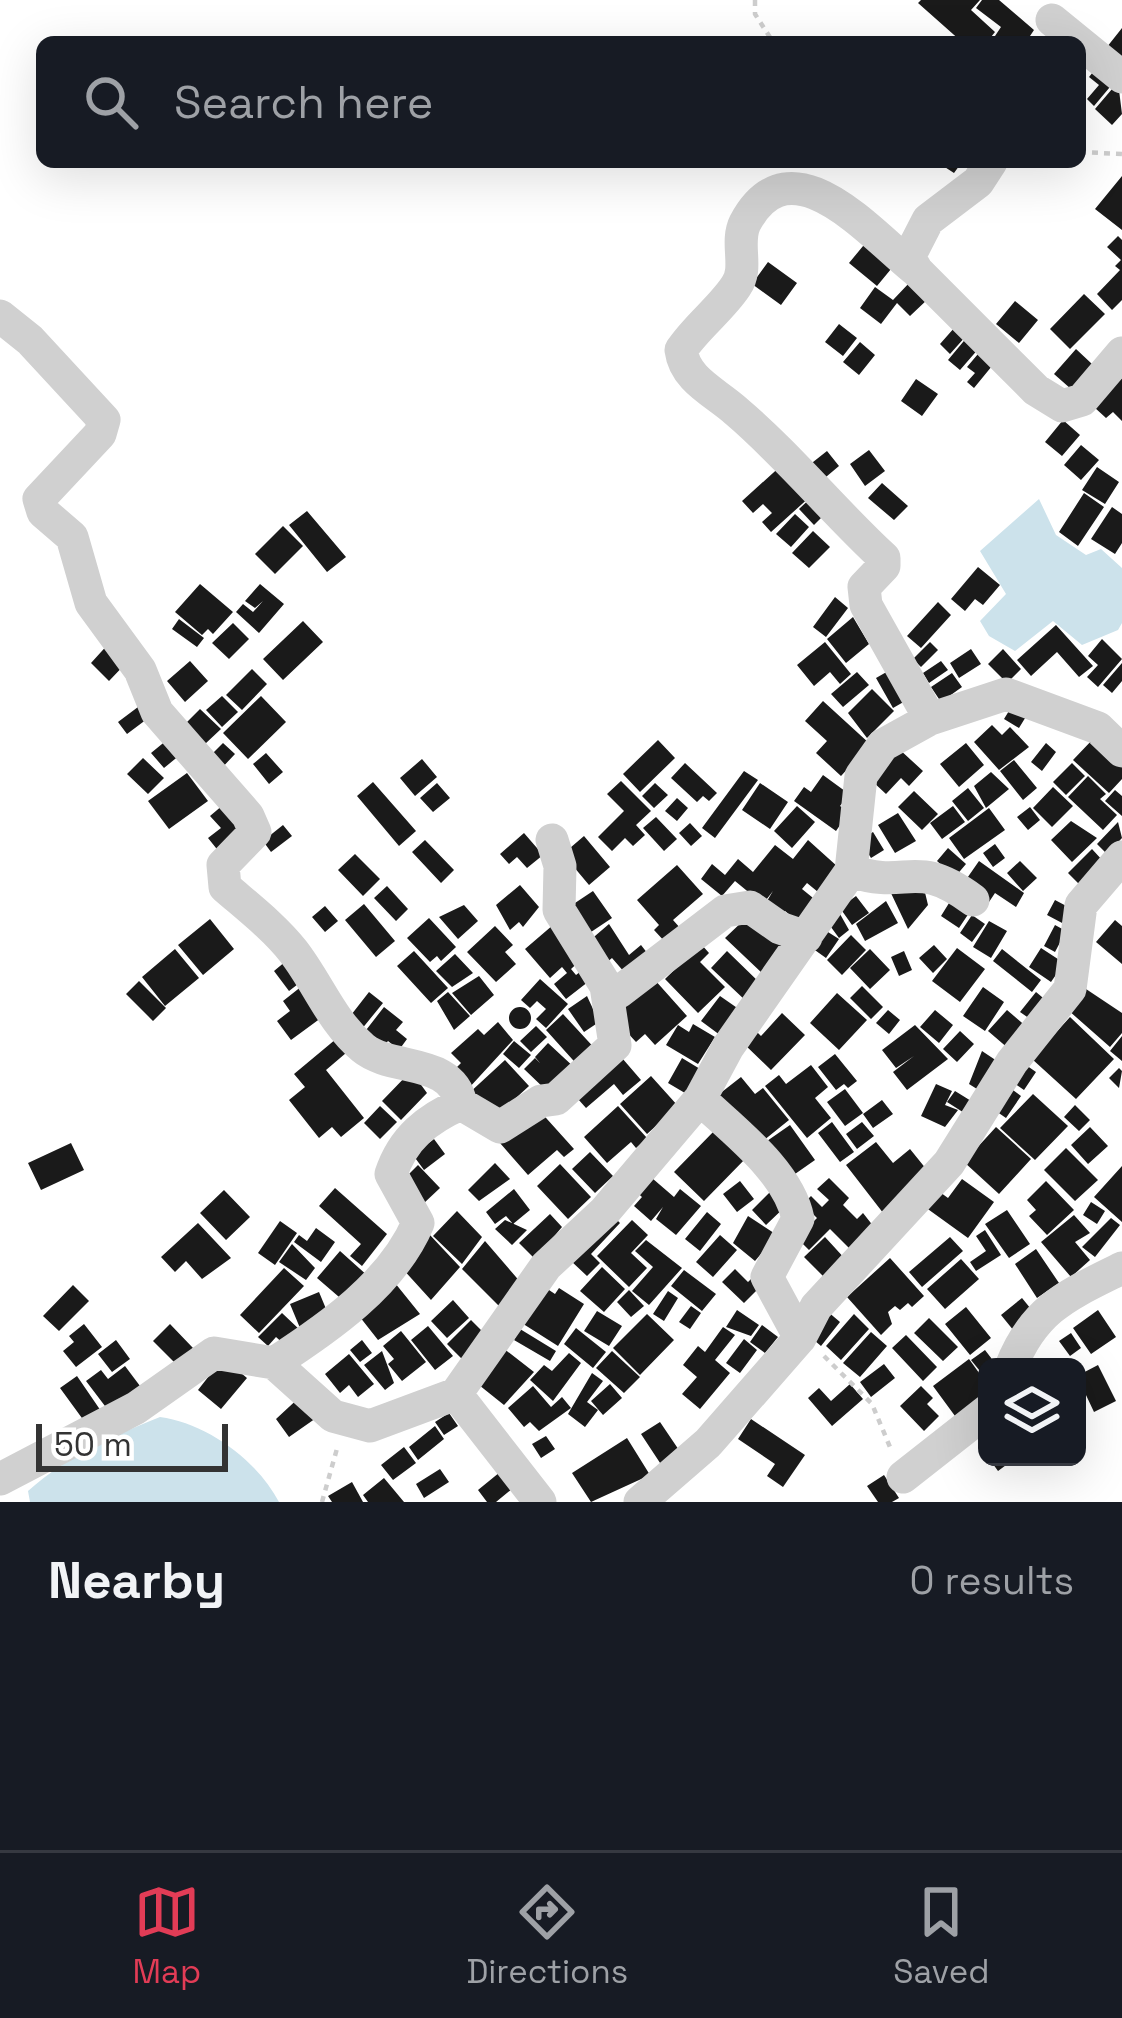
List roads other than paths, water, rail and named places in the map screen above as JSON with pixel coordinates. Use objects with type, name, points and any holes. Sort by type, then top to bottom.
[{"type":"street","points":[[1086,48],[1122,77]]},
{"type":"street","points":[[917,271],[909,257],[928,220],[978,182],[987,168]]},
{"type":"street","points":[[930,719],[866,605],[864,587],[884,566],[884,558],[735,410],[694,379],[681,350],[738,285],[746,222],[774,194],[790,188],[830,195],[917,271],[1036,390],[1062,406],[1082,400],[1122,353]]},
{"type":"street","points":[[0,316],[30,340],[104,420],[100,434],[39,499],[44,512],[72,538],[91,603],[140,670],[157,712],[248,816],[255,832],[224,865],[225,887],[294,952],[350,1037],[373,1057],[438,1074],[459,1093],[461,1104],[500,1127],[541,1101],[556,1099],[615,1045],[606,986],[560,910],[560,866],[552,840]]},
{"type":"street","points":[[0,1479],[136,1408],[214,1353],[274,1363],[333,1416],[370,1426],[456,1394],[546,1266],[605,1211],[700,1099],[728,1047],[851,871],[861,776],[883,746],[930,719],[1006,694],[1098,728],[1122,751]]},
{"type":"street","points":[[640,1502],[708,1443],[800,1338],[816,1307],[949,1163],[1012,1062],[1070,988],[1081,905],[1122,857]]},
{"type":"street","points":[[851,871],[883,882],[913,873],[937,875],[974,900]]},
{"type":"street","points":[[606,986],[619,992],[725,911],[751,907],[780,928],[806,937]]},
{"type":"street","points":[[700,1099],[752,1149],[795,1204],[798,1220],[767,1277],[800,1338]]},
{"type":"street","points":[[274,1363],[336,1321],[392,1265],[418,1222],[396,1191],[392,1174],[398,1155],[420,1126],[461,1104]]},
{"type":"street","points":[[1014,1358],[1025,1331],[1062,1298],[1122,1268]]},
{"type":"street","points":[[456,1394],[540,1502]]},
{"type":"street","points":[[903,1477],[978,1418]]},
{"type":"water","points":[[1039,499],[1056,535],[1086,555],[1101,549],[1122,568],[1122,623],[1118,630],[1082,645],[1053,621],[1015,651],[989,636],[980,621],[1006,594],[980,551]]},
{"type":"water","points":[[160,1417],[195,1427],[228,1446],[258,1472],[279,1502],[30,1502],[28,1491],[59,1467]]}]
